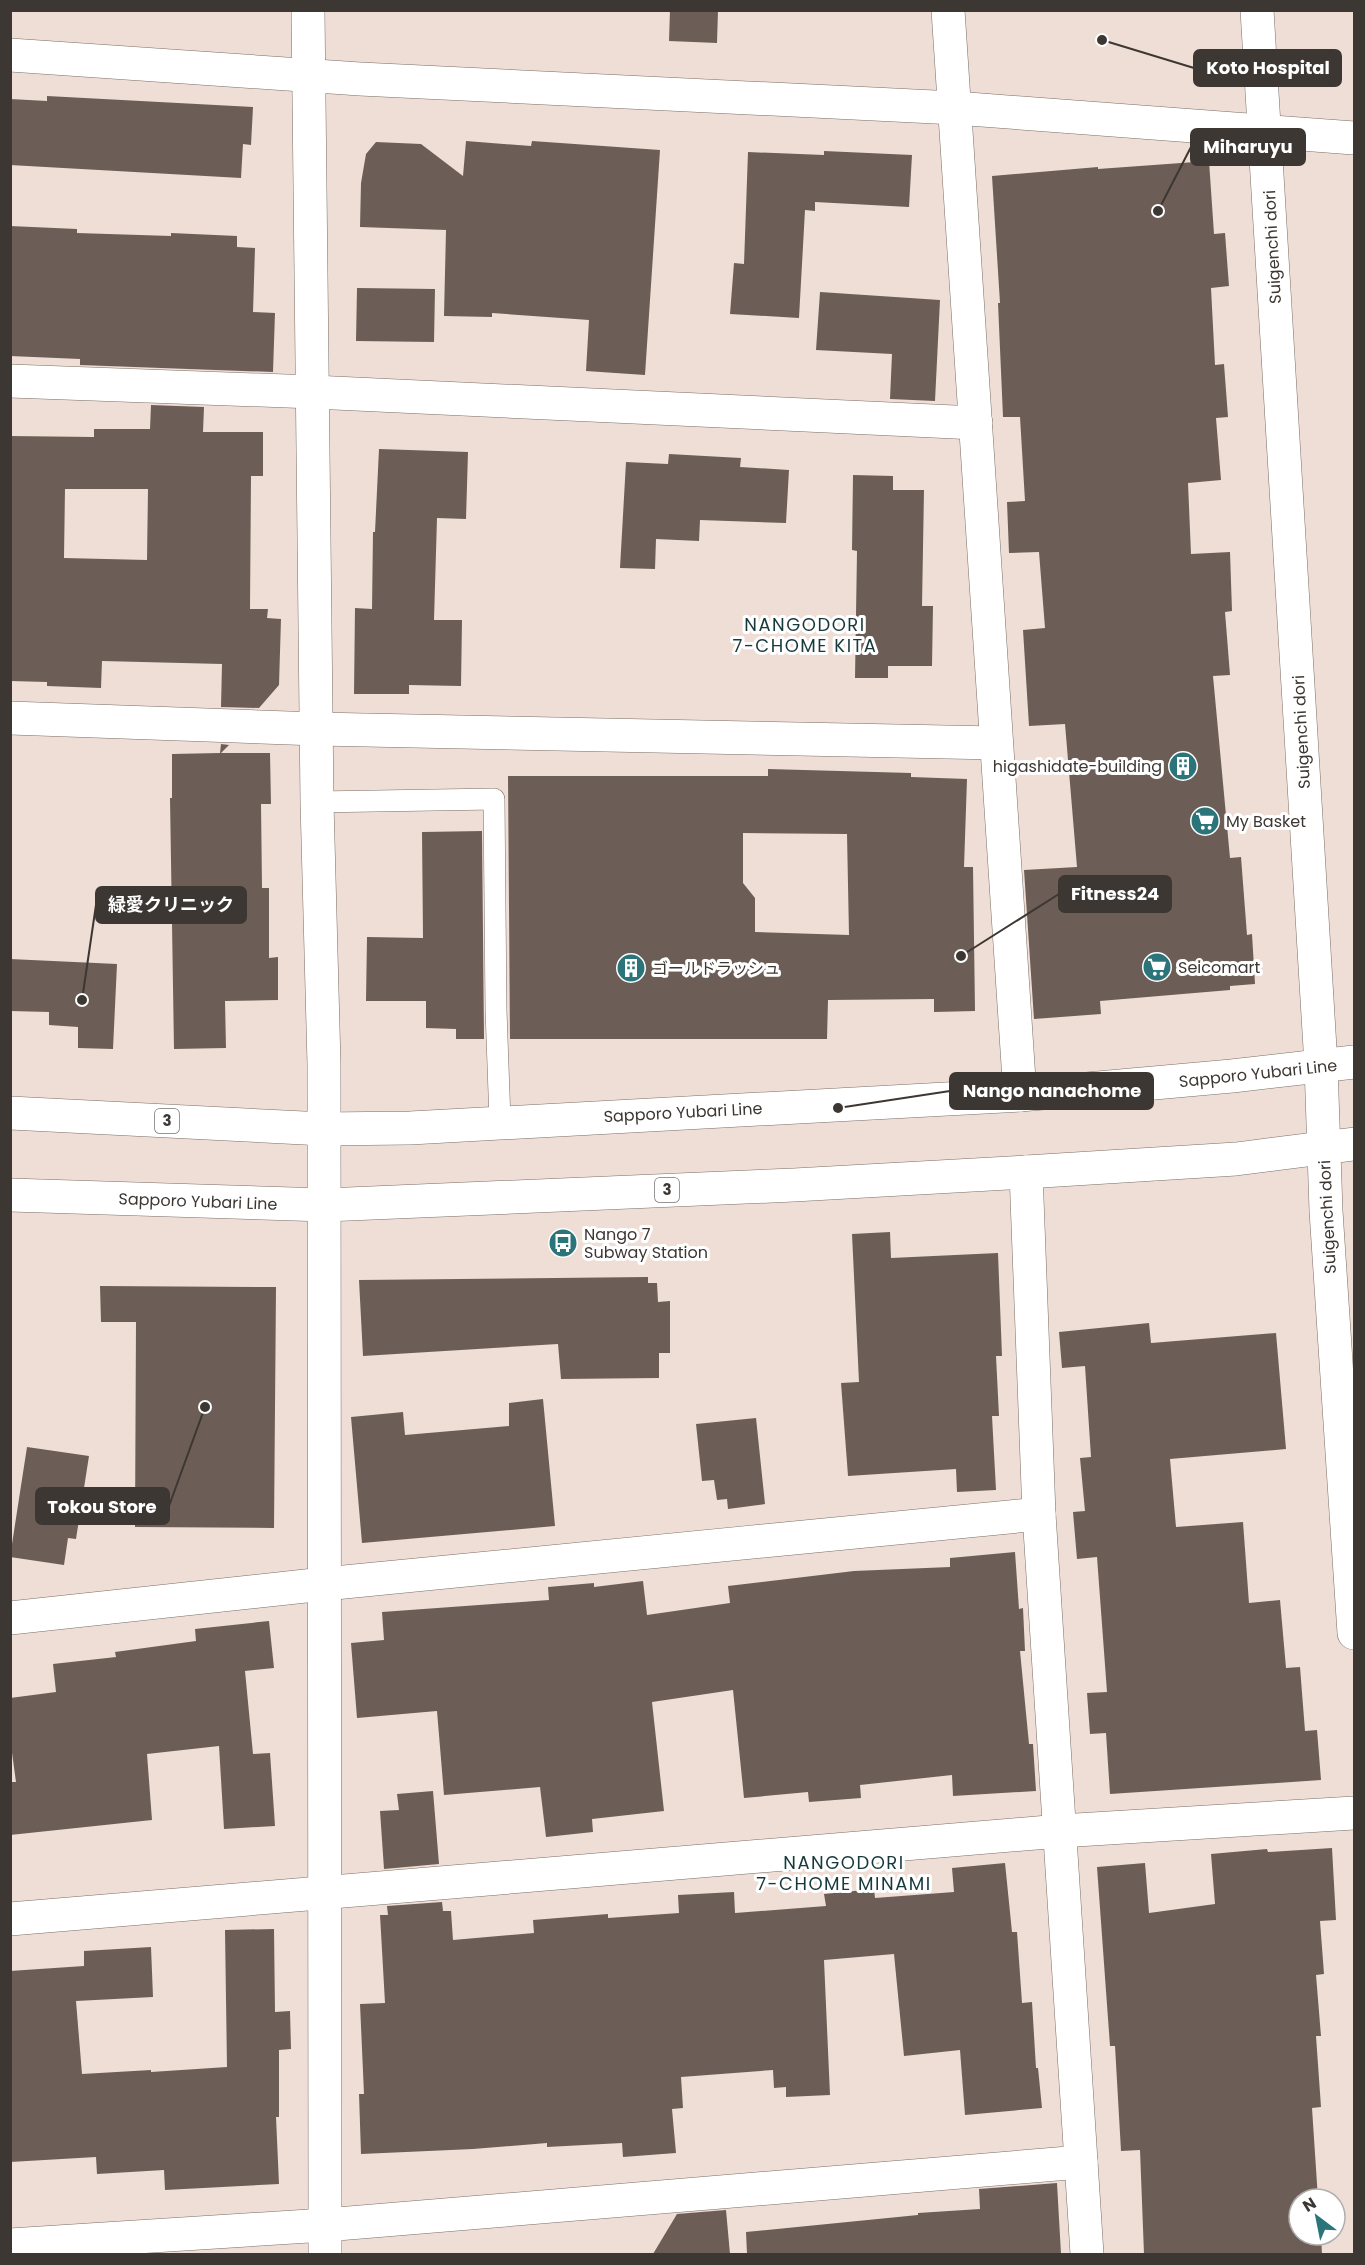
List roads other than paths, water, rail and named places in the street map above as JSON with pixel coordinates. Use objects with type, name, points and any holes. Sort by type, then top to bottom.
[{"type":"street","points":[[308,10],[317,802],[324,1130],[325,2240]]},
{"type":"street","points":[[948,10],[1020,1095]]},
{"type":"street","name":"Suigenchi dori","points":[[1257,10],[1322,1065],[1339,1145],[1354,1633]]},
{"type":"street","points":[[10,55],[308,75],[955,108],[1354,138]]},
{"type":"street","points":[[10,381],[313,392],[976,423]]},
{"type":"street","points":[[10,718],[317,729],[996,742]]},
{"type":"street","name":"Sapporo Yubari Line","points":[[10,1113],[324,1130],[410,1128],[500,1121],[1020,1095],[1232,1076],[1354,1062]]},
{"type":"street","name":"Sapporo Yubari Line","points":[[10,1195],[324,1205],[794,1185],[1026,1172],[1236,1159],[1339,1145]]},
{"type":"street","points":[[1026,1172],[1039,1514],[1087,2254]]},
{"type":"street","points":[[10,1618],[324,1584],[1039,1514]]},
{"type":"street","points":[[10,1919],[1060,1832],[1354,1813]]},
{"type":"street","points":[[10,2246],[325,2240],[1081,2162]]},
{"type":"lane","points":[[317,802],[494,799],[496,1010],[500,1121]]},
{"type":"place","name":"Koto Hospital","points":[[1102,40]]},
{"type":"place","name":"Miharuyu","points":[[1158,211]]},
{"type":"place","name":"higashidate-building","points":[[1183,766]]},
{"type":"place","name":"My Basket","points":[[1205,821]]},
{"type":"place","name":"Fitness24","points":[[961,956]]},
{"type":"place","name":"Seicomart","points":[[1157,967]]},
{"type":"place","name":"ゴールドラッシュ","points":[[631,968]]},
{"type":"place","name":"緑愛クリニック","points":[[82,1000]]},
{"type":"place","name":"Nango nanachome","points":[[838,1108]]},
{"type":"place","name":"Nango 7 Subway Station","points":[[563,1243]]},
{"type":"place","name":"Tokou Store","points":[[205,1407]]},
{"type":"district","name":"NANGODORI 7-CHOME KITA","points":[[805,635]]},
{"type":"district","name":"NANGODORI 7-CHOME MINAMI","points":[[844,1873]]}]
